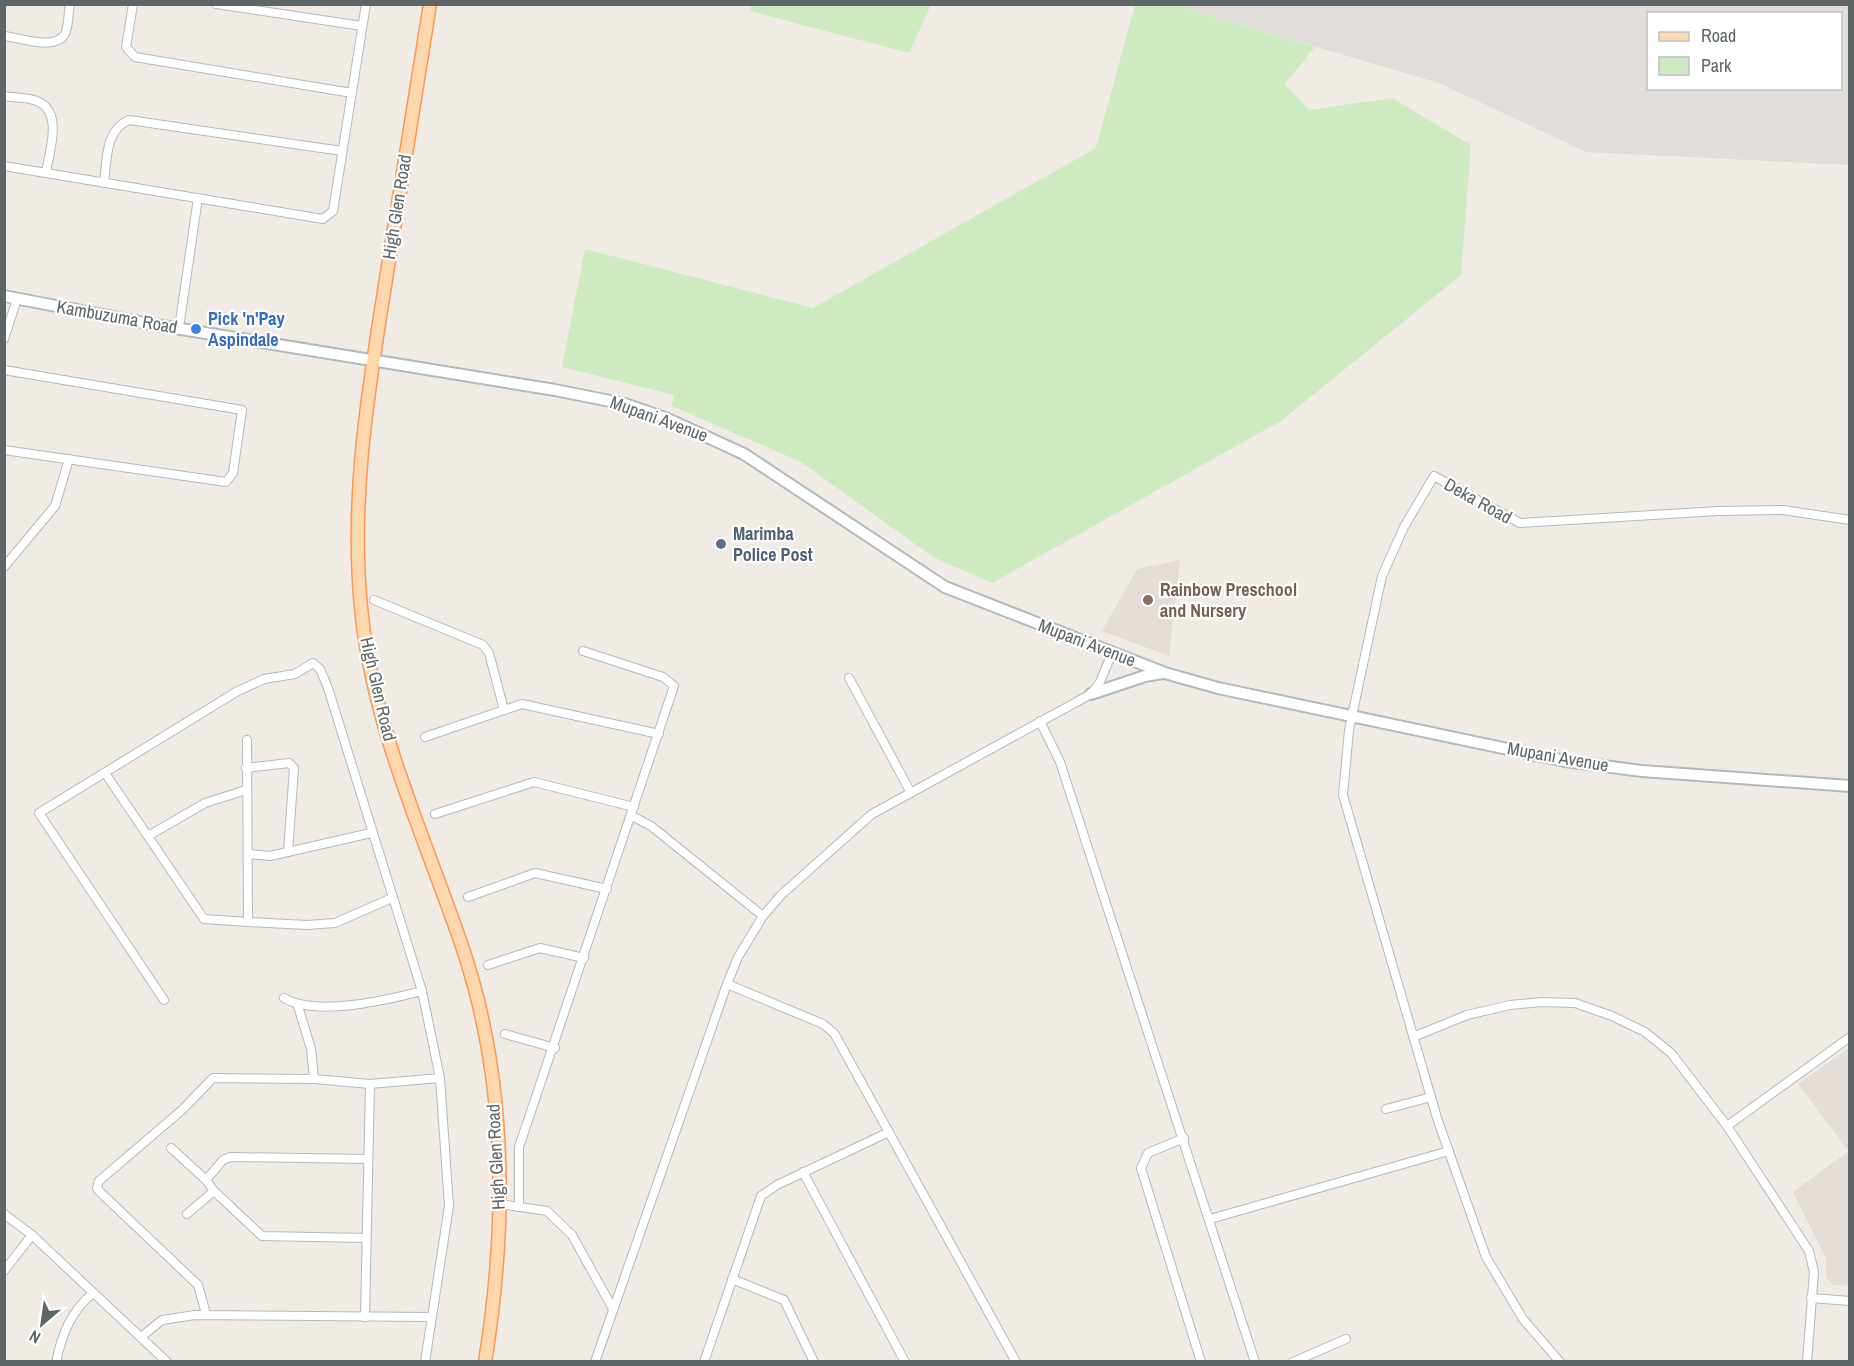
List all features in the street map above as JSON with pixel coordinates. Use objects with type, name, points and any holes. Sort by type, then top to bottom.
[{"type":"main road","name":"High Glen Road","points":[[430,4],[373,360],[362,444],[357,522],[362,616],[367,654],[386,732],[467,964],[487,1049],[499,1140],[500,1204],[495,1284],[485,1362]]},
{"type":"street","points":[[4,36],[49,43],[59,40],[65,33],[70,4]]},
{"type":"street","points":[[133,4],[126,47],[135,57],[352,93]]},
{"type":"street","points":[[216,4],[362,26]]},
{"type":"street","points":[[4,166],[323,219],[333,211],[366,4]]},
{"type":"street","points":[[4,96],[37,101],[48,109],[54,120],[46,173]]},
{"type":"street","points":[[104,183],[111,136],[117,127],[129,120],[342,152]]},
{"type":"street","points":[[179,328],[198,198]]},
{"type":"street","name":"Kambuzuma Road","points":[[4,296],[373,360]]},
{"type":"street","points":[[4,339],[17,299]]},
{"type":"street","name":"Mupani Avenue","points":[[373,360],[592,396],[668,418],[744,454],[945,587],[1165,673],[1218,688],[1565,761],[1642,771],[1850,786]]},
{"type":"street","points":[[4,370],[242,410],[233,473],[226,482],[4,450]]},
{"type":"street","points":[[4,567],[56,506],[69,459]]},
{"type":"street","name":"Deka Road","points":[[1352,716],[1382,576],[1398,537],[1434,476],[1520,524],[1719,511],[1783,510],[1850,520]]},
{"type":"street","points":[[374,600],[483,645],[489,653],[504,710]]},
{"type":"street","points":[[519,1207],[519,1147],[555,1048],[674,686],[670,681],[583,651]]},
{"type":"street","points":[[1090,694],[1100,682],[1112,653]]},
{"type":"street","points":[[164,1000],[39,815],[41,810],[236,692],[264,678],[295,674],[313,663],[320,669],[328,688],[371,833],[422,991],[440,1078],[449,1206],[425,1362]]},
{"type":"street","points":[[595,1362],[727,984],[738,957],[763,916],[781,895],[872,814],[1090,694],[1110,690],[1145,676],[1165,673]]},
{"type":"street","points":[[849,678],[912,793]]},
{"type":"street","points":[[425,737],[522,704],[659,734]]},
{"type":"street","points":[[1352,716],[1343,795],[1431,1097],[1486,1257],[1523,1319],[1560,1362]]},
{"type":"street","points":[[1040,721],[1060,762],[1255,1362]]},
{"type":"street","points":[[247,740],[248,922]]},
{"type":"street","points":[[246,768],[293,765],[288,852]]},
{"type":"street","points":[[105,773],[204,919],[307,925],[335,922],[392,898]]},
{"type":"street","points":[[435,814],[534,782],[634,807]]},
{"type":"street","points":[[148,836],[205,803],[246,790]]},
{"type":"street","points":[[632,816],[651,826],[763,916]]},
{"type":"street","points":[[249,854],[263,857],[371,833]]},
{"type":"street","points":[[468,897],[535,873],[607,889]]},
{"type":"street","points":[[488,965],[540,948],[584,958]]},
{"type":"street","points":[[727,984],[824,1024],[834,1033],[1016,1362]]},
{"type":"street","points":[[284,998],[298,1006],[377,1003],[422,991]]},
{"type":"street","points":[[1413,1037],[1467,1014],[1510,1005],[1575,1003],[1612,1016],[1645,1032],[1671,1053],[1727,1126],[1809,1251],[1814,1272],[1807,1362]]},
{"type":"street","points":[[298,1006],[311,1049],[314,1079]]},
{"type":"street","points":[[505,1034],[555,1048]]},
{"type":"street","points":[[1727,1126],[1850,1037]]},
{"type":"street","points":[[206,1314],[198,1286],[100,1192],[98,1184],[182,1110],[209,1080],[219,1077],[314,1079],[370,1084],[440,1078]]},
{"type":"street","points":[[365,1317],[370,1084]]},
{"type":"street","points":[[1386,1108],[1431,1097]]},
{"type":"street","points":[[704,1362],[761,1196],[803,1172],[889,1132]]},
{"type":"street","points":[[1184,1138],[1148,1153],[1141,1168],[1201,1362]]},
{"type":"street","points":[[171,1149],[262,1236],[366,1238]]},
{"type":"street","points":[[1210,1219],[1449,1151]]},
{"type":"street","points":[[206,1180],[226,1158],[368,1159]]},
{"type":"street","points":[[803,1172],[905,1362]]},
{"type":"street","points":[[188,1214],[214,1191]]},
{"type":"street","points":[[500,1204],[547,1211],[572,1235],[613,1309]]},
{"type":"street","points":[[4,1214],[32,1235],[167,1362]]},
{"type":"street","points":[[4,1271],[32,1235]]},
{"type":"street","points":[[732,1279],[784,1300],[814,1362]]},
{"type":"street","points":[[56,1362],[70,1320],[80,1304],[93,1293]]},
{"type":"street","points":[[1811,1298],[1850,1301]]},
{"type":"street","points":[[141,1337],[162,1320],[206,1314],[431,1317]]},
{"type":"street","points":[[1293,1362],[1346,1339]]},
{"type":"shaded area","points":[[1183,5],[1849,5],[1849,165],[1586,152],[1439,83],[1191,10]]},
{"type":"shaded area","name":"Rainbow Preschool and Nursery","points":[[1180,560],[1169,656],[1102,631],[1137,569]]},
{"type":"shaded area","points":[[1849,1048],[1849,1151],[1798,1084]]},
{"type":"shaded area","points":[[1849,1151],[1849,1286],[1833,1285],[1826,1277],[1826,1258],[1793,1192]]},
{"type":"green space","points":[[751,4],[931,5],[909,53],[750,11]]},
{"type":"green space","points":[[1135,5],[1183,5],[1191,10],[1315,47],[1285,84],[1309,110],[1392,98],[1471,145],[1461,275],[1281,421],[992,583],[933,557],[801,462],[672,406],[674,395],[562,367],[585,249],[813,308],[1096,148]]},
{"type":"place","name":"Pick 'n'Pay Aspindale","points":[[196,329]]},
{"type":"place","name":"Marimba Police Post","points":[[721,544]]},
{"type":"place","name":"Rainbow Preschool and Nursery","points":[[1148,600]]}]
